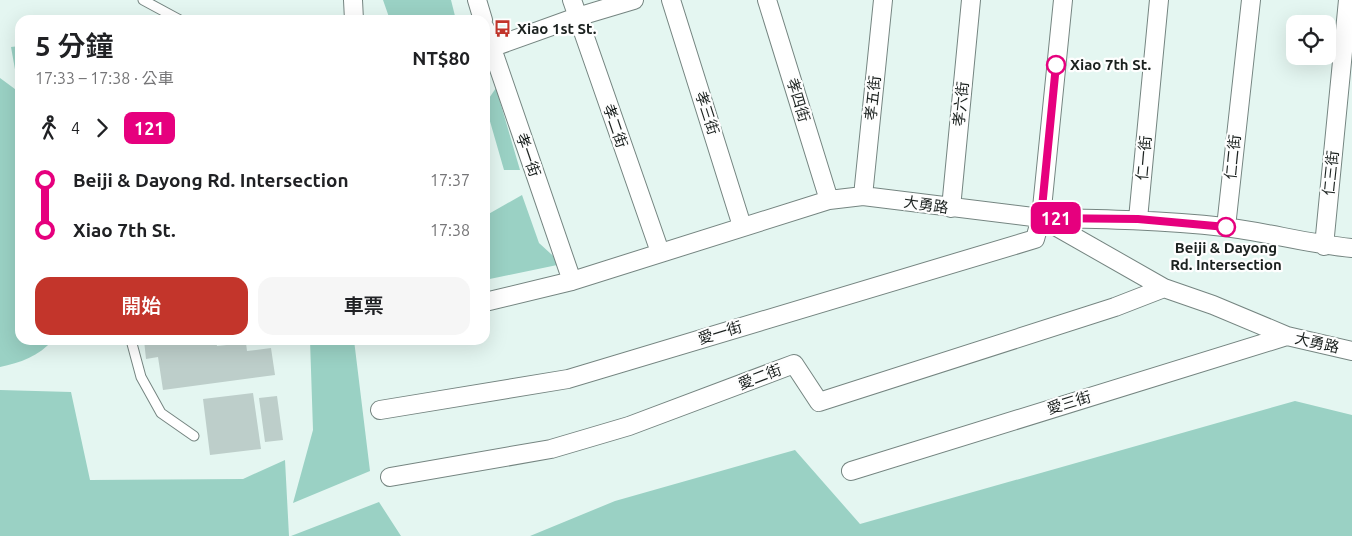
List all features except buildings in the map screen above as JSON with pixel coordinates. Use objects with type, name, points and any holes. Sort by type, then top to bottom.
[{"type":"street","points":[[354,0],[354,15]]},
{"type":"street","points":[[477,0],[482,15]]},
{"type":"street","points":[[490,49],[574,8],[634,0]]},
{"type":"street","name":"孝三街","points":[[671,0],[742,226]]},
{"type":"street","name":"孝四街","points":[[767,0],[828,200]]},
{"type":"street","name":"孝五街","points":[[863,196],[883,0]]},
{"type":"street","name":"孝六街","points":[[951,208],[971,0]]},
{"type":"street","points":[[1063,0],[1041,218],[1138,219],[1226,227],[1324,246],[1352,248]]},
{"type":"street","name":"仁一街","points":[[1138,219],[1159,0]]},
{"type":"street","name":"仁二街","points":[[1226,227],[1251,0]]},
{"type":"street","name":"仁三街","points":[[1324,246],[1348,0]]},
{"type":"street","name":"孝二街","points":[[574,8],[660,252]]},
{"type":"street","name":"孝一街","points":[[490,56],[572,281]]},
{"type":"street","name":"大勇路","points":[[490,301],[572,281],[828,200],[863,196],[1041,218],[1164,288],[1213,305],[1287,336],[1352,351]]},
{"type":"street","name":"愛一街","points":[[380,410],[568,379],[1035,239],[1041,218]]},
{"type":"street","name":"愛二街","points":[[390,477],[551,449],[629,426],[794,364],[819,402],[1115,307],[1164,288]]},
{"type":"street","name":"愛三街","points":[[851,471],[1287,336]]},
{"type":"lane","points":[[143,0],[171,15]]},
{"type":"lane","points":[[132,345],[141,378],[161,413],[194,436]]},
{"type":"green space","points":[[383,0],[451,0],[455,15],[388,15]]},
{"type":"green space","points":[[11,47],[15,47],[15,70]]},
{"type":"green space","points":[[0,78],[15,89],[15,345],[49,345],[29,358],[0,367]]},
{"type":"green space","points":[[496,88],[520,170],[504,170],[490,121],[490,97]]},
{"type":"green space","points":[[522,195],[539,243],[562,264],[490,279],[490,213]]},
{"type":"green space","points":[[310,345],[355,345],[370,471],[293,503],[313,430]]},
{"type":"green space","points":[[0,390],[71,392],[90,480],[243,479],[285,460],[289,536],[0,536]]},
{"type":"green space","points":[[1295,401],[1352,415],[1352,536],[530,536],[615,501],[795,450],[860,524]]},
{"type":"green space","points":[[379,502],[401,536],[291,536]]},
{"type":"bus line","name":"121","points":[[1056,65],[1041,218],[1138,219],[1226,227]]},
{"type":"place","name":"Xiao 1st St.","points":[[503,29]]},
{"type":"place","name":"Xiao 7th St.","points":[[1056,65]]},
{"type":"place","name":"Beiji & Dayong Rd. Intersection","points":[[1226,227]]}]
